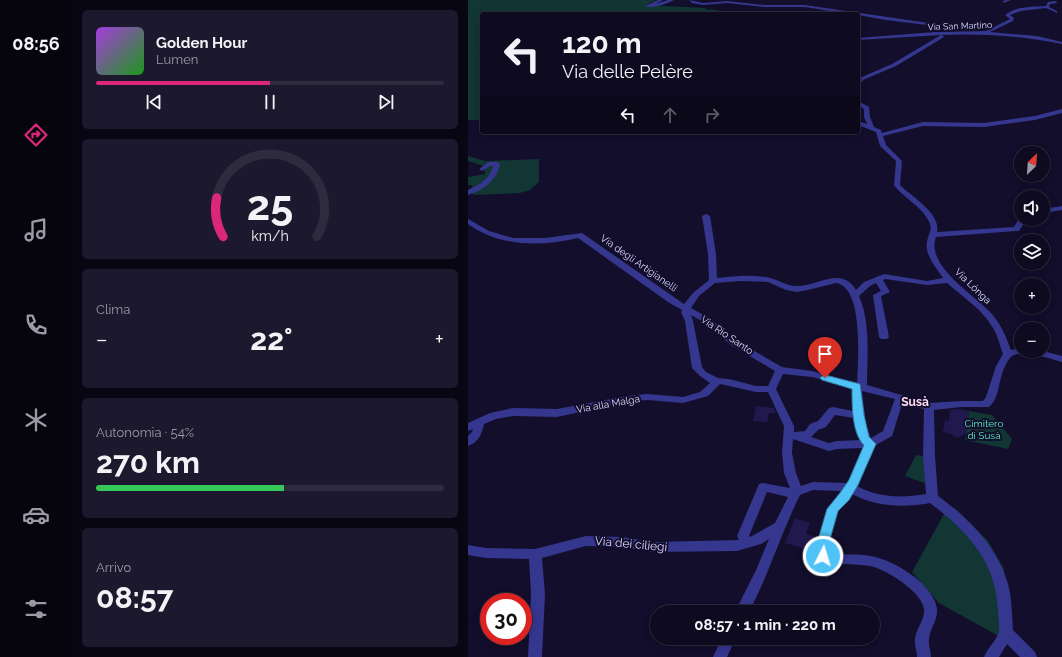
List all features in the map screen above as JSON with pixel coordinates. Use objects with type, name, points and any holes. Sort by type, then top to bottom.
[{"type":"street","points":[[661,0],[647,6],[657,5],[672,0]]},
{"type":"street","points":[[691,0],[703,4],[727,2],[764,6],[805,6],[844,12]]},
{"type":"street","points":[[760,0],[764,6]]},
{"type":"street","points":[[1004,2],[1009,0]]},
{"type":"street","points":[[1045,0],[1062,3]]},
{"type":"street","points":[[860,18],[875,18],[990,32],[1012,20],[1012,18],[1007,15],[1008,13],[1021,9],[1047,6],[1056,2]]},
{"type":"street","points":[[770,6],[774,10]]},
{"type":"street","points":[[1047,6],[1056,12]]},
{"type":"street","points":[[860,15],[864,17]]},
{"type":"street","points":[[951,34],[963,28]]},
{"type":"street","name":"Via San Martino","points":[[860,40],[990,32],[1033,36],[1062,43]]},
{"type":"street","points":[[860,79],[873,72],[899,62],[945,34]]},
{"type":"street","points":[[860,104],[867,108],[867,118],[871,128]]},
{"type":"street","points":[[881,135],[923,124],[984,125],[1035,118],[1062,111]]},
{"type":"street","name":"Via Lónga","points":[[860,124],[879,132],[884,146],[897,158],[899,162],[897,185],[928,215],[933,224],[935,232],[930,245],[931,250],[948,280],[969,297],[994,323],[1001,334],[1008,354]]},
{"type":"street","points":[[468,193],[481,187],[493,178],[497,164],[489,164],[482,169]]},
{"type":"street","points":[[1050,210],[1062,208]]},
{"type":"street","points":[[706,216],[712,254],[713,281]]},
{"type":"street","name":"Via degli Artigianelli","points":[[468,221],[486,233],[514,241],[568,238],[579,235],[671,300],[686,308]]},
{"type":"street","points":[[933,235],[1016,229],[1018,226]]},
{"type":"street","points":[[856,295],[867,284],[884,276],[927,282],[948,280]]},
{"type":"street","points":[[771,389],[756,389],[729,382],[717,382],[702,374],[697,368],[689,321],[685,312],[686,308],[698,293],[713,281],[759,279],[769,280],[786,287],[797,289],[809,288],[837,281],[846,284],[856,295],[861,314],[858,415],[864,439],[870,444]]},
{"type":"street","points":[[878,279],[886,292],[877,295],[884,337]]},
{"type":"street","name":"Via Rio Santo","points":[[686,308],[706,320],[734,343],[780,370],[812,374],[898,397],[903,400],[929,407]]},
{"type":"street","points":[[932,498],[929,407],[961,404],[979,406],[988,403],[992,395],[998,373],[1008,354],[1028,351],[1062,359]]},
{"type":"street","points":[[771,389],[780,370]]},
{"type":"street","name":"Via alla Malga","points":[[468,428],[494,416],[513,412],[557,413],[627,398],[646,397],[683,400],[704,394],[717,382]]},
{"type":"street","points":[[771,389],[794,435],[828,448],[837,445],[870,444],[888,433],[898,402],[903,400]]},
{"type":"street","points":[[794,435],[808,434],[814,426],[822,424],[833,411],[858,415]]},
{"type":"street","points":[[468,442],[477,434],[479,423]]},
{"type":"street","points":[[746,605],[773,548],[779,526],[795,493],[795,484],[790,473],[787,454],[794,435]]},
{"type":"street","points":[[870,444],[854,482],[833,509],[821,550],[823,556],[834,560],[860,560],[880,564],[894,570],[910,582],[925,597],[930,604],[930,615],[922,639],[924,657]]},
{"type":"street","points":[[747,543],[743,536],[763,487],[795,493],[814,486],[849,487],[877,500],[887,502],[905,502],[932,498],[956,516],[970,530],[992,558],[1002,585],[1006,633],[991,657]]},
{"type":"street","name":"Via dei ciliegi","points":[[468,550],[486,553],[535,554],[586,541],[621,542],[671,548],[737,546],[757,540],[779,526]]},
{"type":"street","points":[[535,554],[538,594],[535,657]]},
{"type":"street","points":[[1006,633],[1030,657]]},
{"type":"street","points":[[720,657],[726,645]]},
{"type":"green space","points":[[468,0],[656,0],[646,5],[705,8],[711,12],[480,12],[480,48],[478,49],[480,50],[480,120],[468,120]]},
{"type":"green space","points":[[708,9],[730,12],[711,12]]},
{"type":"green space","points":[[468,156],[485,161],[539,159],[539,182],[530,190],[520,193],[473,195],[472,185],[468,185],[468,177],[485,174],[484,166],[468,161]]},
{"type":"green space","name":"Cimitero di Susà","points":[[969,411],[992,415],[1012,439],[1008,449],[965,440]]},
{"type":"green space","points":[[916,455],[927,457],[927,484],[905,476]]},
{"type":"green space","points":[[949,505],[957,510],[988,541],[1004,569],[1004,639],[939,603],[912,572]]},
{"type":"building","points":[[756,406],[774,408],[776,413],[769,413],[767,422],[753,421]]},
{"type":"building","points":[[958,409],[969,411],[967,431],[964,435],[958,438],[943,432],[945,420],[949,421],[950,410]]},
{"type":"building","points":[[795,518],[810,523],[806,534],[817,537],[814,551],[785,543]]},
{"type":"district","name":"Susà","points":[[915,402]]},
{"type":"route","points":[[823,556],[821,550],[833,509],[854,482],[870,444],[864,439],[860,417],[858,415],[856,387],[825,378]]}]
